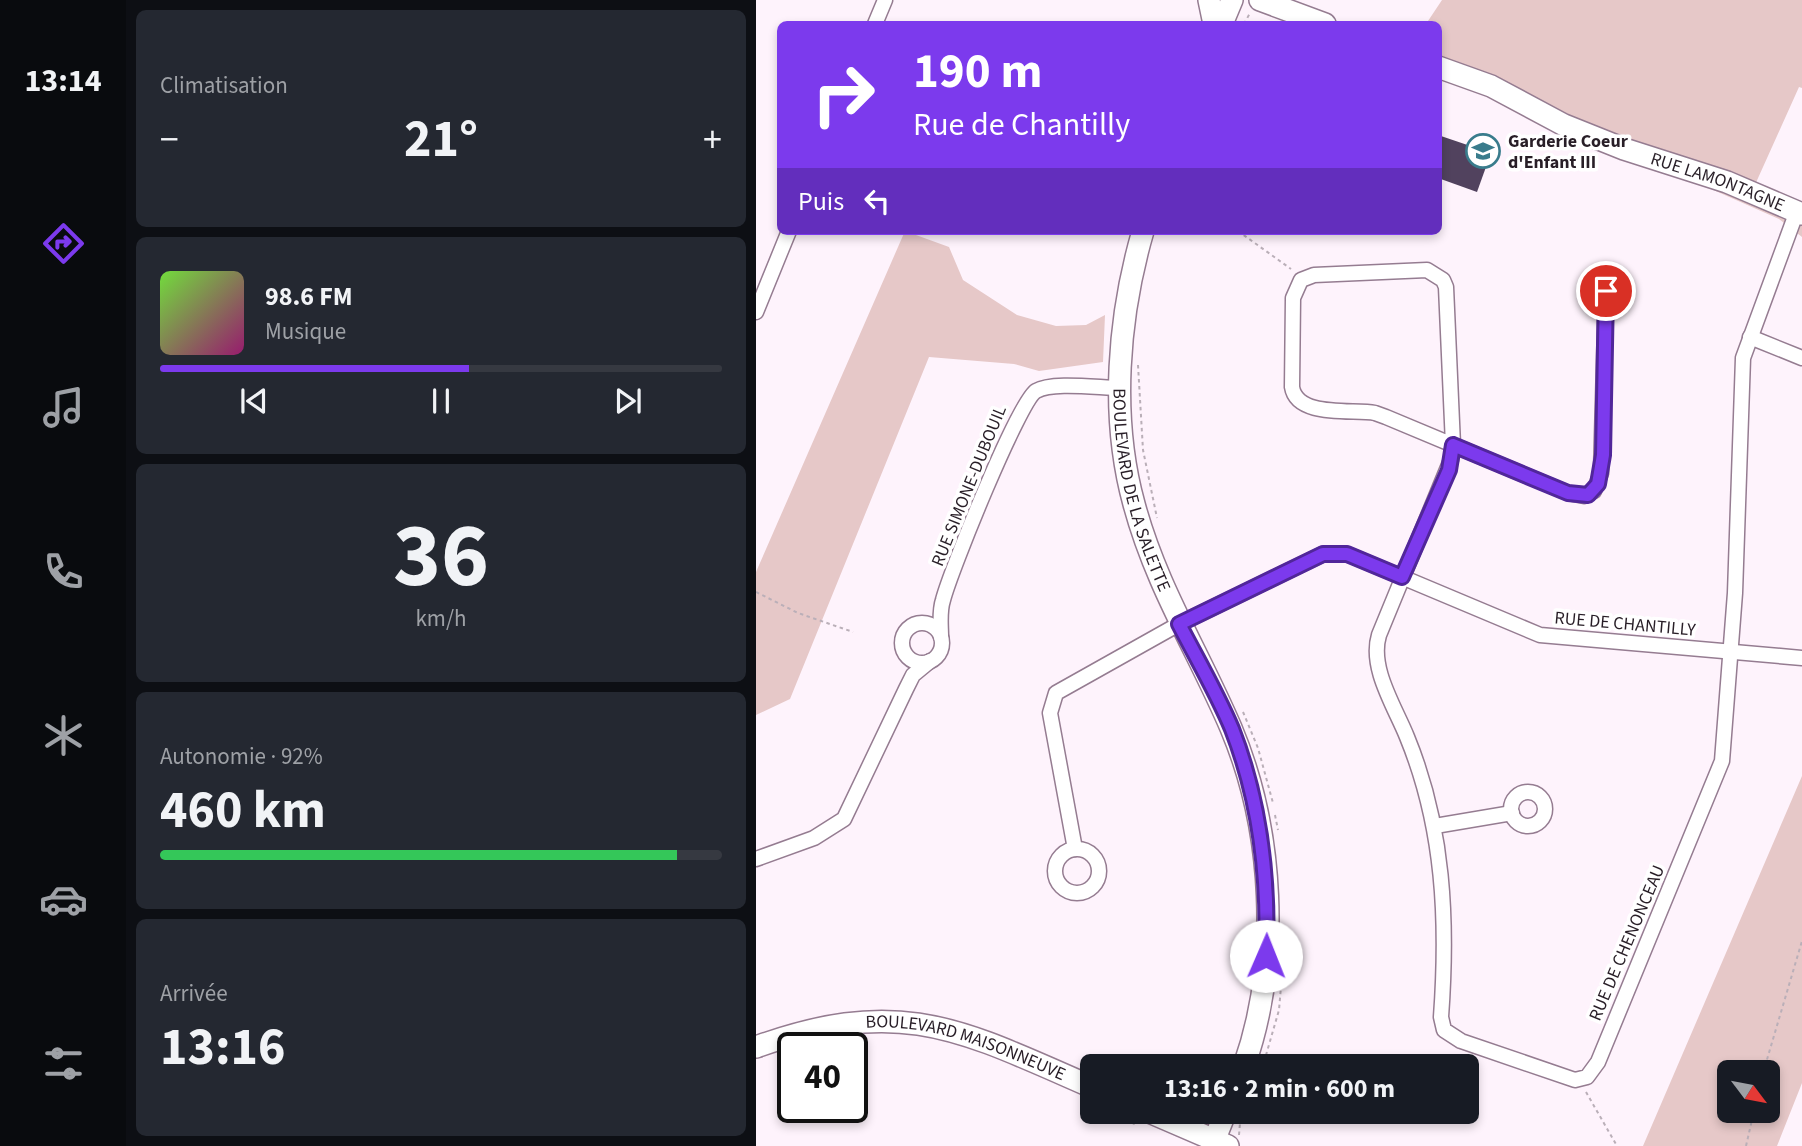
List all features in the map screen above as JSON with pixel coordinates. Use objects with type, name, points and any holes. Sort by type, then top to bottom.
[{"type":"street","points":[[876,21],[885,0]]},
{"type":"street","points":[[1209,0],[1213,21]]},
{"type":"street","points":[[1223,21],[1232,0]]},
{"type":"street","points":[[1260,0],[1317,21]]},
{"type":"street","name":"RUE LAMONTAGNE","points":[[1442,68],[1491,86],[1564,125],[1624,149],[1727,181],[1799,213]]},
{"type":"street","name":"RUE DE CHENONCEAU","points":[[1453,445],[1449,470],[1379,635],[1376,657],[1418,765],[1435,826],[1445,916],[1441,1017],[1444,1030],[1461,1041],[1567,1079],[1580,1080],[1587,1077],[1598,1062],[1719,772],[1724,750],[1730,653],[1742,372],[1750,337],[1799,213]]},
{"type":"street","points":[[756,312],[787,235]]},
{"type":"street","name":"BOULEVARD DE LA SALETTE","points":[[1142,235],[1130,279],[1121,388],[1126,462],[1133,501],[1154,565],[1179,624],[1232,731],[1249,784],[1263,857],[1266,956],[1258,1015],[1247,1054]]},
{"type":"street","points":[[1453,445],[1443,280],[1432,272],[1419,270],[1314,275],[1301,280],[1293,298],[1292,387],[1297,399],[1312,407],[1375,413],[1577,496],[1594,491],[1601,473],[1606,291]]},
{"type":"street","points":[[1750,337],[1802,358]]},
{"type":"street","name":"RUE SIMONE-DUBOUIL","points":[[756,859],[814,838],[844,819],[914,675],[940,651],[942,601],[1009,435],[1028,397],[1035,391],[1052,387],[1121,388]]},
{"type":"street","name":"RUE DE CHANTILLY","points":[[1074,849],[1050,713],[1052,698],[1068,685],[1179,624],[1323,554],[1347,554],[1546,637],[1802,658]]},
{"type":"street","name":"RUE SIMONE-DUBOUIL","points":[[906,689],[909,674],[902,638],[908,628],[918,623],[942,601]]},
{"type":"street","points":[[918,623],[933,626],[941,637]]},
{"type":"street","points":[[906,655],[915,661],[930,661]]},
{"type":"street","points":[[1435,826],[1512,813]]},
{"type":"street","name":"BOULEVARD MAISONNEUVE","points":[[756,1047],[829,1024],[893,1020],[971,1035],[1080,1082]]},
{"type":"street","points":[[1178,1124],[1223,1143],[1230,1124]]},
{"type":"path","points":[[1244,235],[1298,274]]},
{"type":"path","points":[[1138,356],[1143,450],[1159,528]]},
{"type":"path","points":[[756,592],[798,613],[853,632]]},
{"type":"path","points":[[1767,1060],[1802,941]]},
{"type":"path","points":[[1584,1088],[1617,1146]]},
{"type":"path","points":[[1223,1143],[1230,1124]]},
{"type":"path","points":[[1746,1146],[1751,1124]]},
{"type":"shaded area","points":[[1442,0],[1802,0],[1802,88],[1799,87],[1754,187],[1802,210],[1802,237],[1779,219],[1546,116],[1564,113],[1442,58],[1442,21],[1428,21]]},
{"type":"shaded area","points":[[903,235],[916,235],[949,247],[963,280],[1017,315],[1056,326],[1086,325],[1105,315],[1103,362],[1039,371],[1014,364],[929,357],[790,699],[756,715],[756,572]]},
{"type":"shaded area","points":[[1802,776],[1802,1083],[1777,1146],[1643,1146]]},
{"type":"building","points":[[1442,136],[1491,153],[1477,192],[1442,179]]},
{"type":"place","name":"Garderie Coeur d'Enfant III","points":[[1483,151]]},
{"type":"route","points":[[1266,956],[1267,907],[1263,857],[1249,784],[1226,716],[1179,624],[1323,554],[1347,554],[1402,577],[1449,470],[1453,445],[1577,496],[1588,495],[1594,491],[1601,473],[1603,455],[1606,291]]}]
